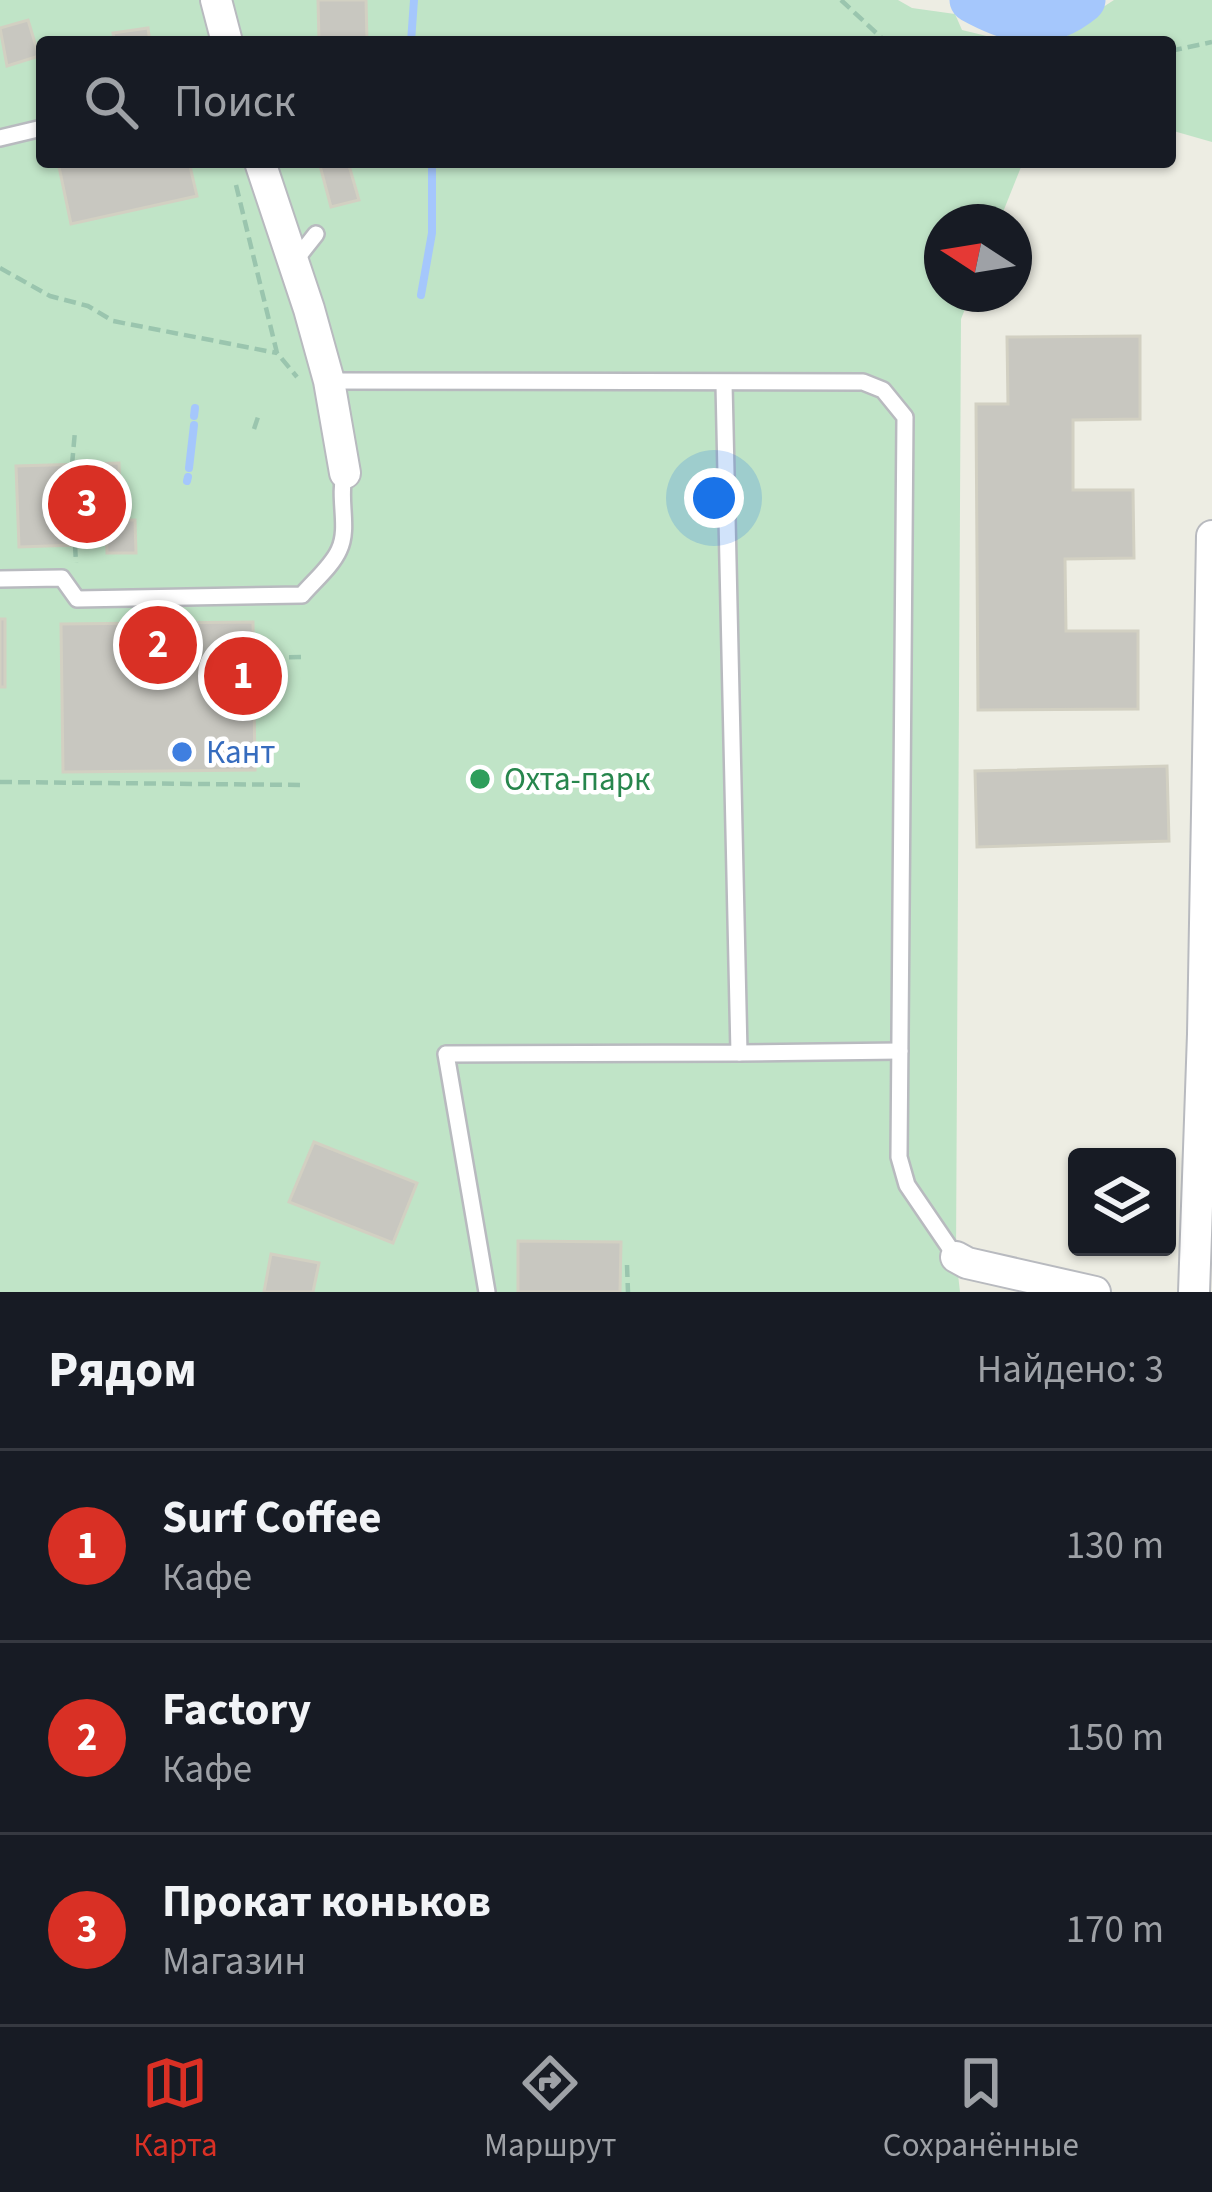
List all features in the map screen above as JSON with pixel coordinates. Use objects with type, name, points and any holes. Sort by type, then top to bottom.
[{"type":"street","points":[[216,0],[225,36]]},
{"type":"street","points":[[262,168],[294,262],[316,383],[345,473]]},
{"type":"street","points":[[1194,1292],[1208,1034],[1212,536]]},
{"type":"street","points":[[956,1257],[1095,1292]]},
{"type":"lane","points":[[0,138],[36,129]]},
{"type":"lane","points":[[294,262],[316,234]]},
{"type":"lane","points":[[316,383],[862,382],[883,390],[905,417],[899,1157],[907,1185],[956,1257]]},
{"type":"lane","points":[[724,384],[739,1053]]},
{"type":"lane","points":[[0,579],[62,578],[77,598],[302,595],[338,553],[342,541],[339,490],[345,473]]},
{"type":"lane","points":[[487,1292],[446,1054],[900,1051]]},
{"type":"path","points":[[841,0],[880,36]]},
{"type":"path","points":[[1176,50],[1212,42]]},
{"type":"path","points":[[236,183],[277,353]]},
{"type":"path","points":[[0,268],[50,296],[88,306],[113,321],[277,353],[316,383]]},
{"type":"path","points":[[254,429],[258,417]]},
{"type":"path","points":[[72,465],[74,430]]},
{"type":"path","points":[[253,658],[303,657]]},
{"type":"path","points":[[0,782],[304,785]]},
{"type":"path","points":[[627,1265],[628,1292]]},
{"type":"green space","name":"Охта-парк","points":[[0,0],[898,0],[912,8],[955,14],[962,30],[987,36],[36,36],[36,168],[1021,168],[1006,204],[924,204],[924,312],[964,312],[956,1257],[960,1292],[0,1292]]},
{"type":"green space","points":[[1114,0],[1212,0],[1212,142],[1176,132],[1176,36],[1068,36],[1068,30]]},
{"type":"building","points":[[318,0],[366,0],[367,36],[319,36]]},
{"type":"building","points":[[28,20],[36,57],[7,66],[0,28]]},
{"type":"building","points":[[148,28],[149,36],[114,36]]},
{"type":"building","points":[[59,168],[190,168],[197,196],[71,224]]},
{"type":"building","points":[[321,168],[350,168],[359,200],[331,207]]},
{"type":"building","points":[[1140,336],[1140,419],[1073,420],[1073,490],[1133,490],[1134,558],[1065,559],[1066,631],[1138,631],[1138,709],[978,710],[976,404],[1008,404],[1007,337]]},
{"type":"building","points":[[119,463],[121,520],[106,520],[106,544],[19,547],[16,466]]},
{"type":"building","points":[[106,520],[135,520],[136,553],[107,553]]},
{"type":"building","points":[[0,619],[5,619],[5,687],[0,687]]},
{"type":"building","points":[[253,622],[255,770],[63,772],[61,624]]},
{"type":"building","points":[[1167,766],[1169,841],[977,847],[975,771]]},
{"type":"building","points":[[314,1142],[417,1183],[393,1243],[289,1202]]},
{"type":"building","points":[[518,1241],[621,1242],[620,1292],[518,1292]]},
{"type":"building","points":[[271,1254],[319,1263],[313,1292],[264,1292]]},
{"type":"waterway","points":[[411,36],[414,0]]},
{"type":"waterway","points":[[972,0],[1028,20],[1055,17],[1083,0]]},
{"type":"waterway","points":[[421,295],[432,233],[432,168]]},
{"type":"waterway","points":[[194,416],[195,408]]},
{"type":"waterway","points":[[189,468],[194,425]]},
{"type":"waterway","points":[[187,481],[188,477]]},
{"type":"place","name":"Прокат коньков","points":[[87,504]]},
{"type":"place","name":"Factory","points":[[158,645]]},
{"type":"place","name":"Surf Coffee","points":[[243,676]]},
{"type":"place","name":"Кант","points":[[182,752]]},
{"type":"place","name":"Охта-парк","points":[[480,779]]}]
